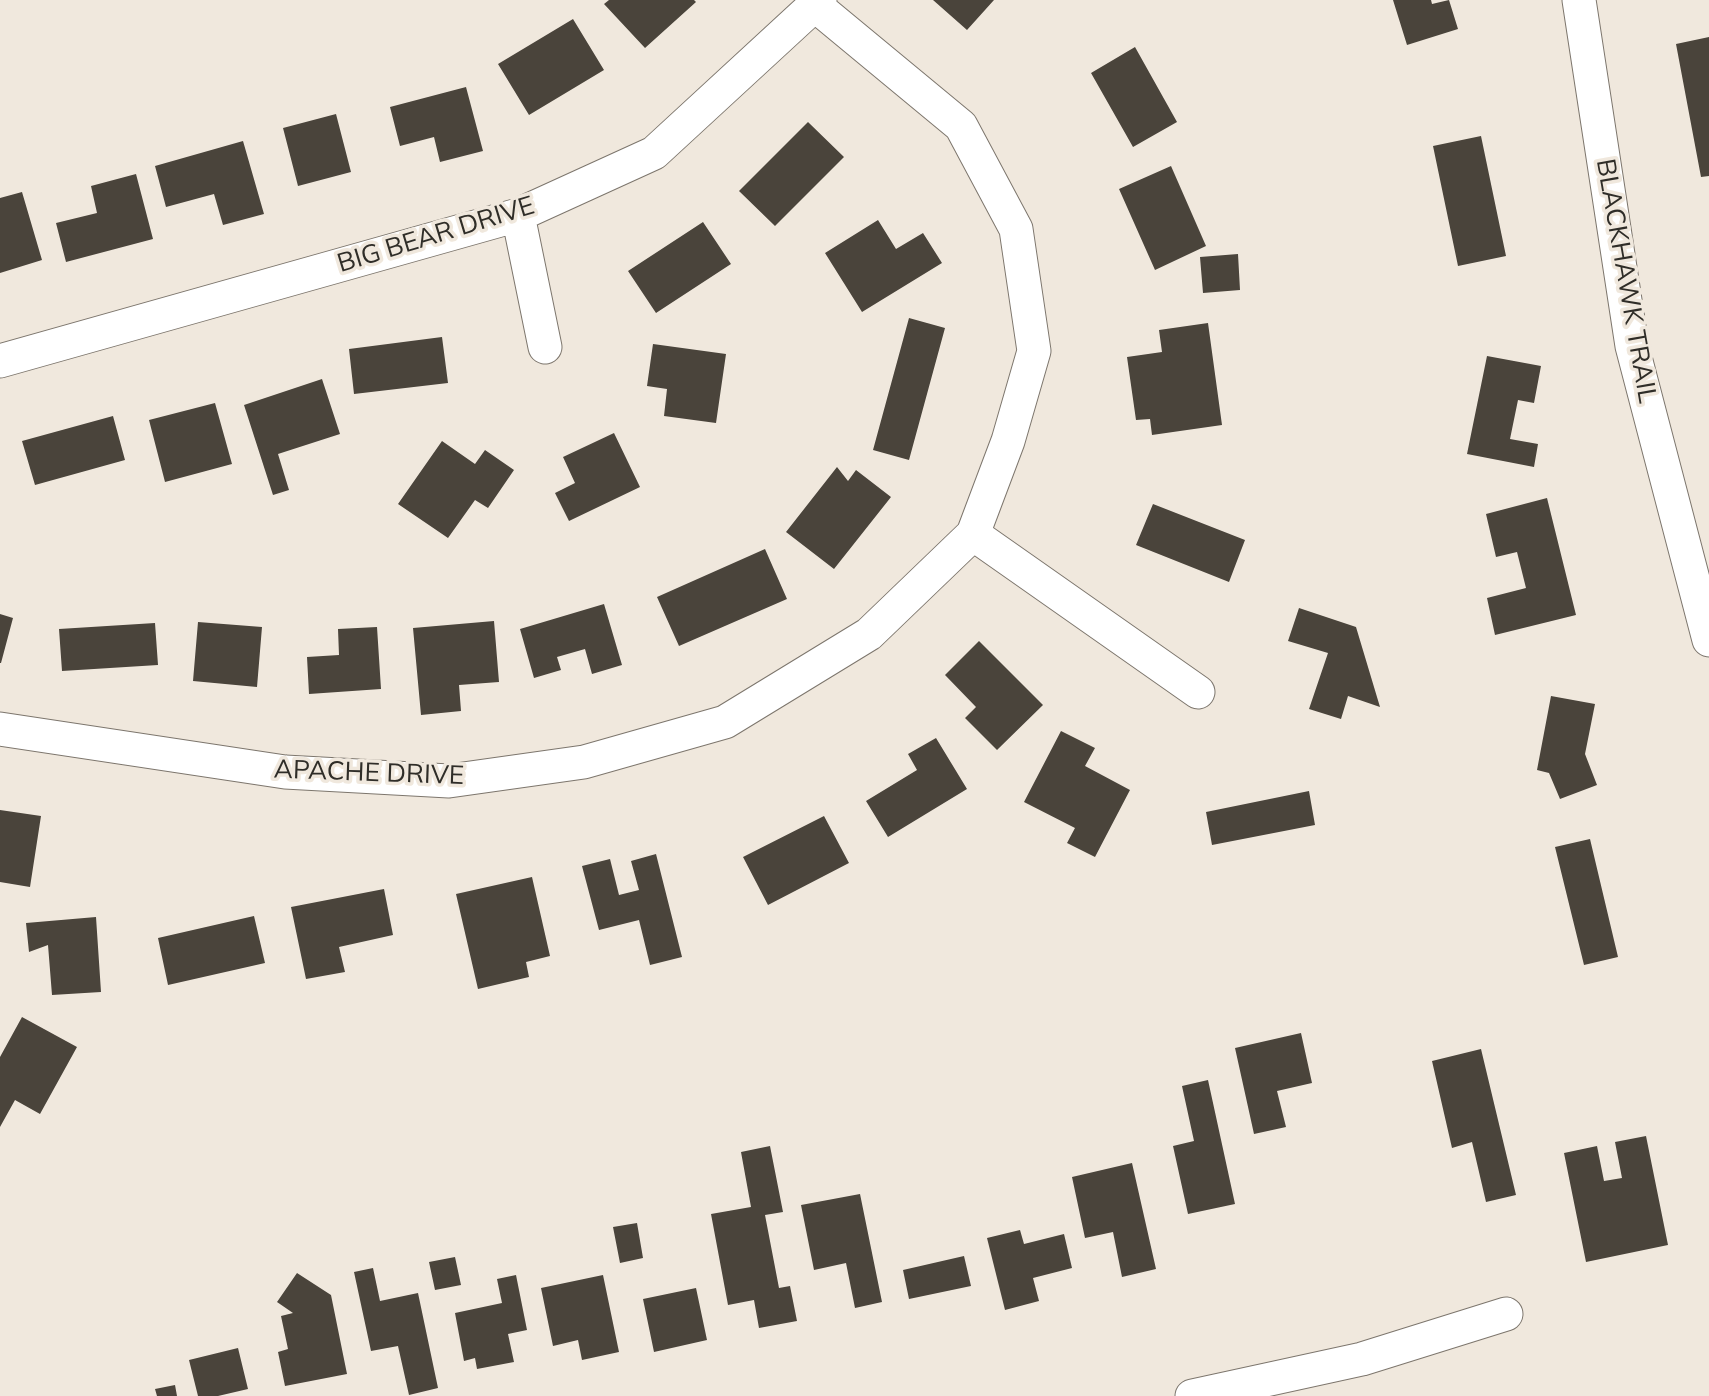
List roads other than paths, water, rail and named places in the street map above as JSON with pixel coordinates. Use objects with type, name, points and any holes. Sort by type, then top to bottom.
[{"type":"street","name":"BLACKHAWK TRAIL","points":[[1579,0],[1632,346],[1709,640]]},
{"type":"street","name":"BIG BEAR DRIVE","points":[[0,361],[518,215],[653,153],[818,3]]},
{"type":"street","name":"APACHE DRIVE","points":[[0,729],[313,773],[449,781],[584,762],[725,722],[869,634],[973,534],[1008,441],[1034,351],[1016,229],[961,127],[818,3]]},
{"type":"street","points":[[518,215],[545,346]]},
{"type":"street","points":[[973,534],[1198,692]]},
{"type":"street","points":[[1192,1396],[1362,1359],[1506,1314]]}]
